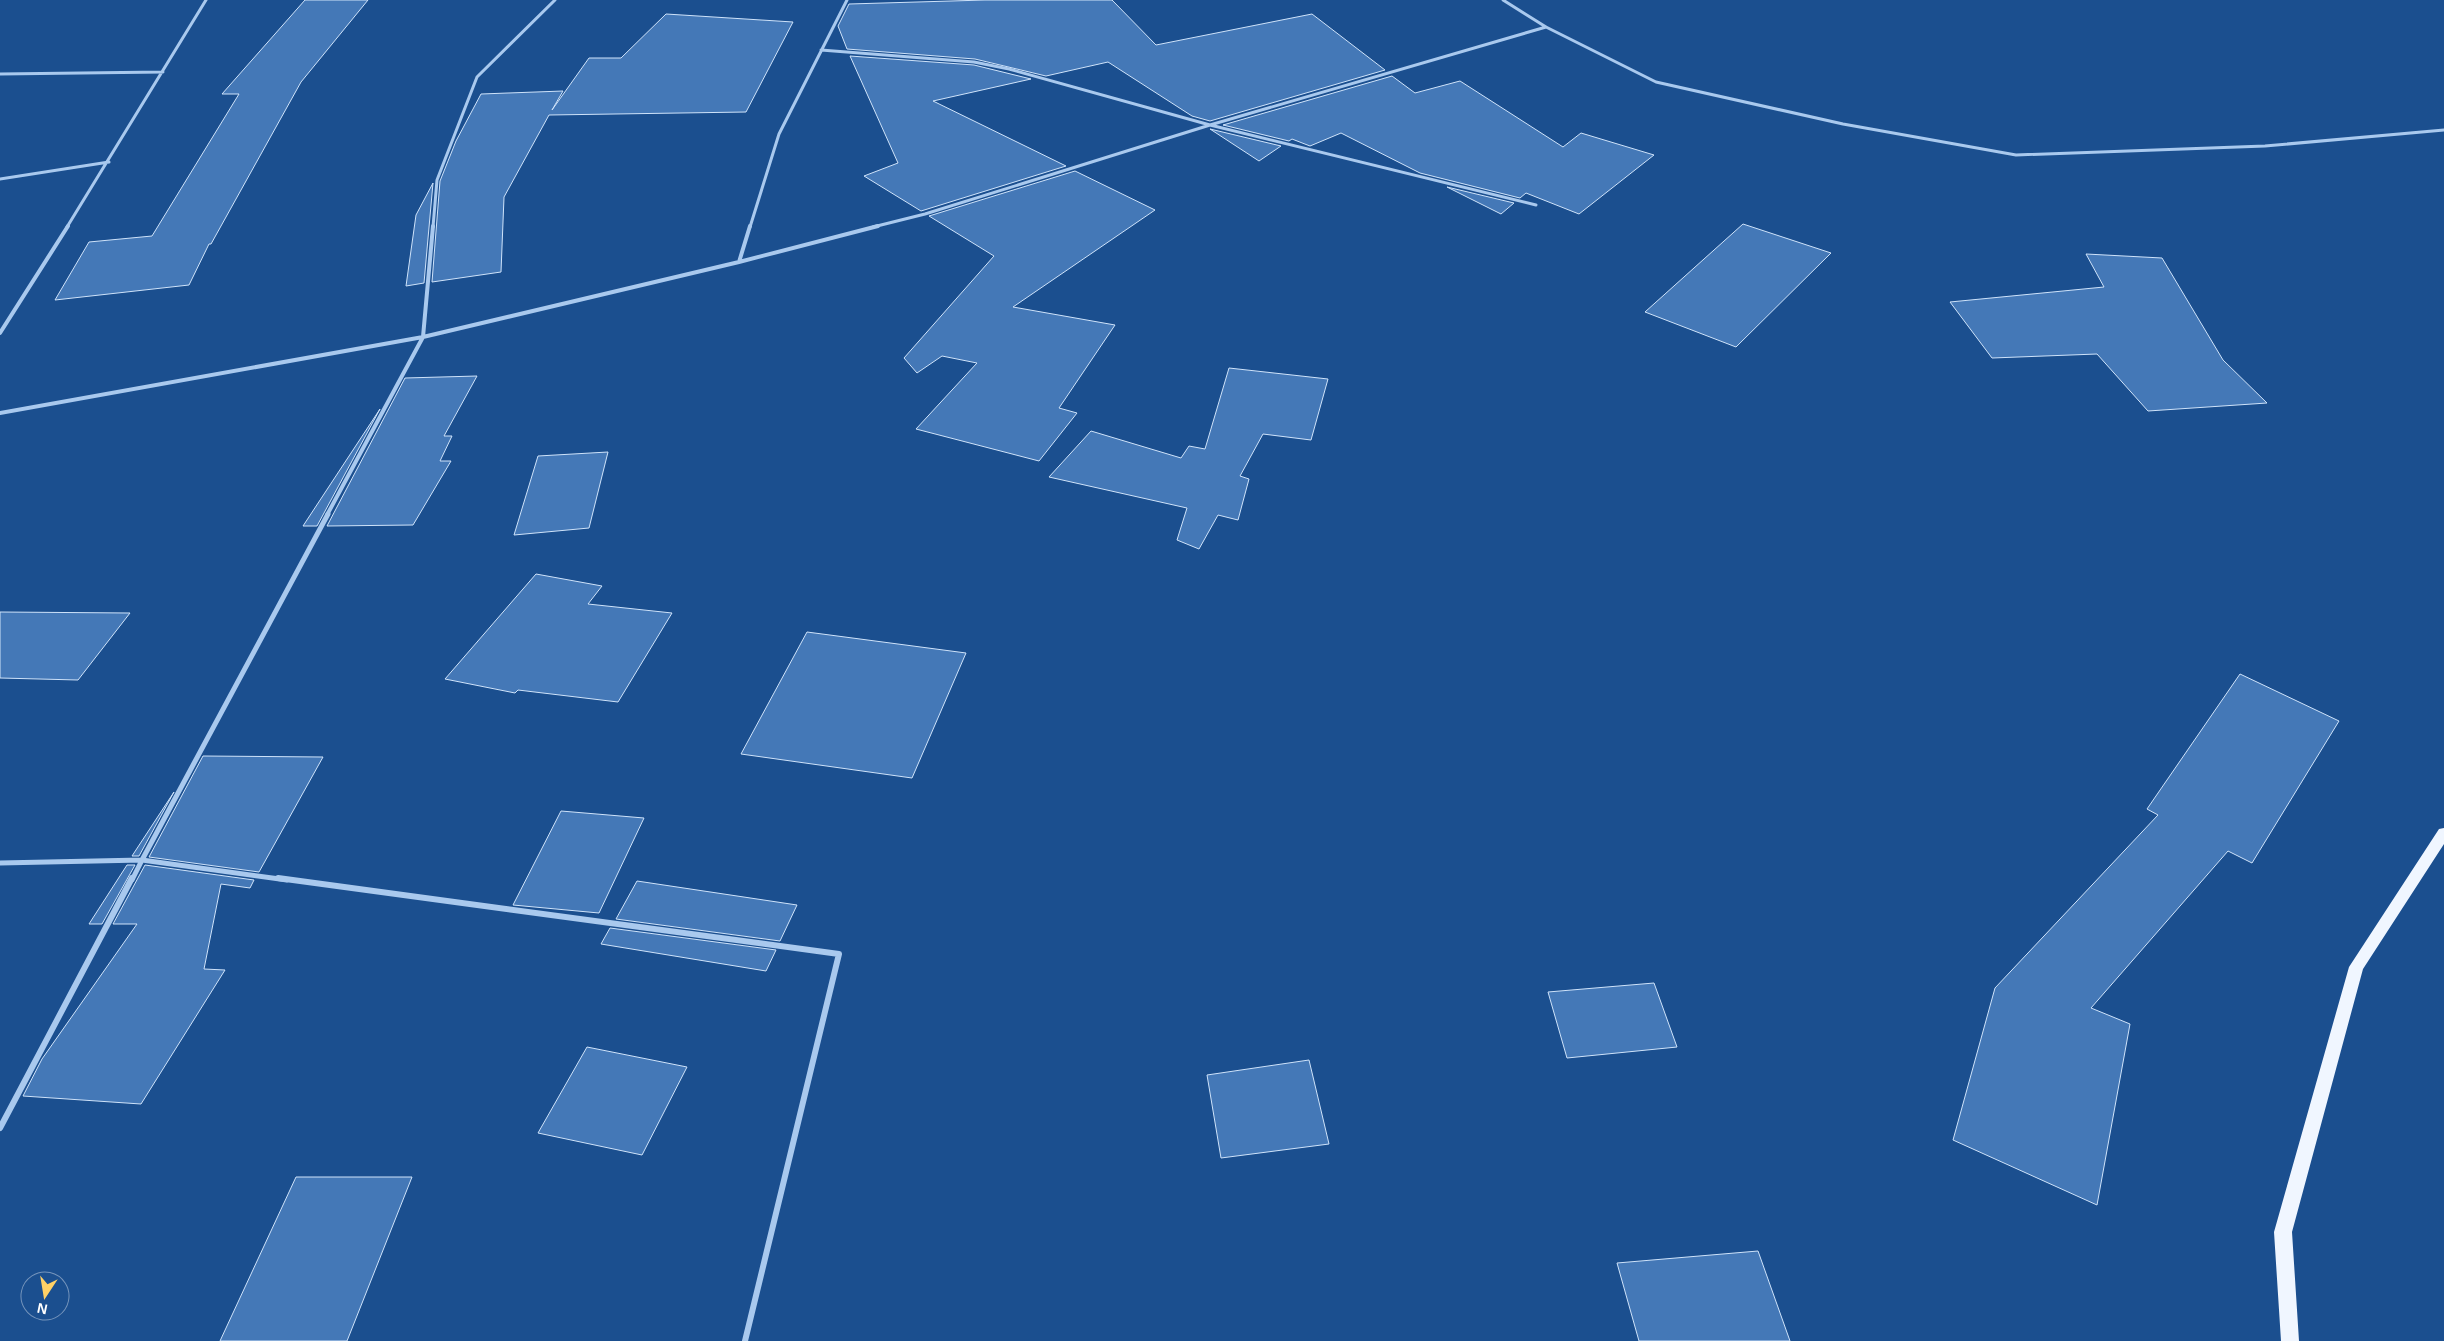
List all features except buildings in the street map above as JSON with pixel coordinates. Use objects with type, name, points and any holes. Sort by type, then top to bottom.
[{"type":"main road","points":[[2290,1341],[2283,1232],[2356,967],[2444,833]]},
{"type":"street","points":[[0,334],[109,162],[206,0]]},
{"type":"street","points":[[0,1128],[423,338],[437,180],[477,77],[555,0]]},
{"type":"street","points":[[739,262],[779,134],[847,0]]},
{"type":"street","points":[[1503,0],[1546,27],[1656,82],[1843,124],[2016,155],[2264,146],[2444,130]]},
{"type":"street","points":[[0,413],[423,338],[739,262],[925,214],[1210,125],[1546,27]]},
{"type":"street","points":[[821,50],[974,62],[1051,79],[1210,125],[1536,205]]},
{"type":"street","points":[[0,74],[163,72]]},
{"type":"street","points":[[0,179],[109,162]]},
{"type":"street","points":[[0,863],[142,860],[839,954],[744,1341]]}]
